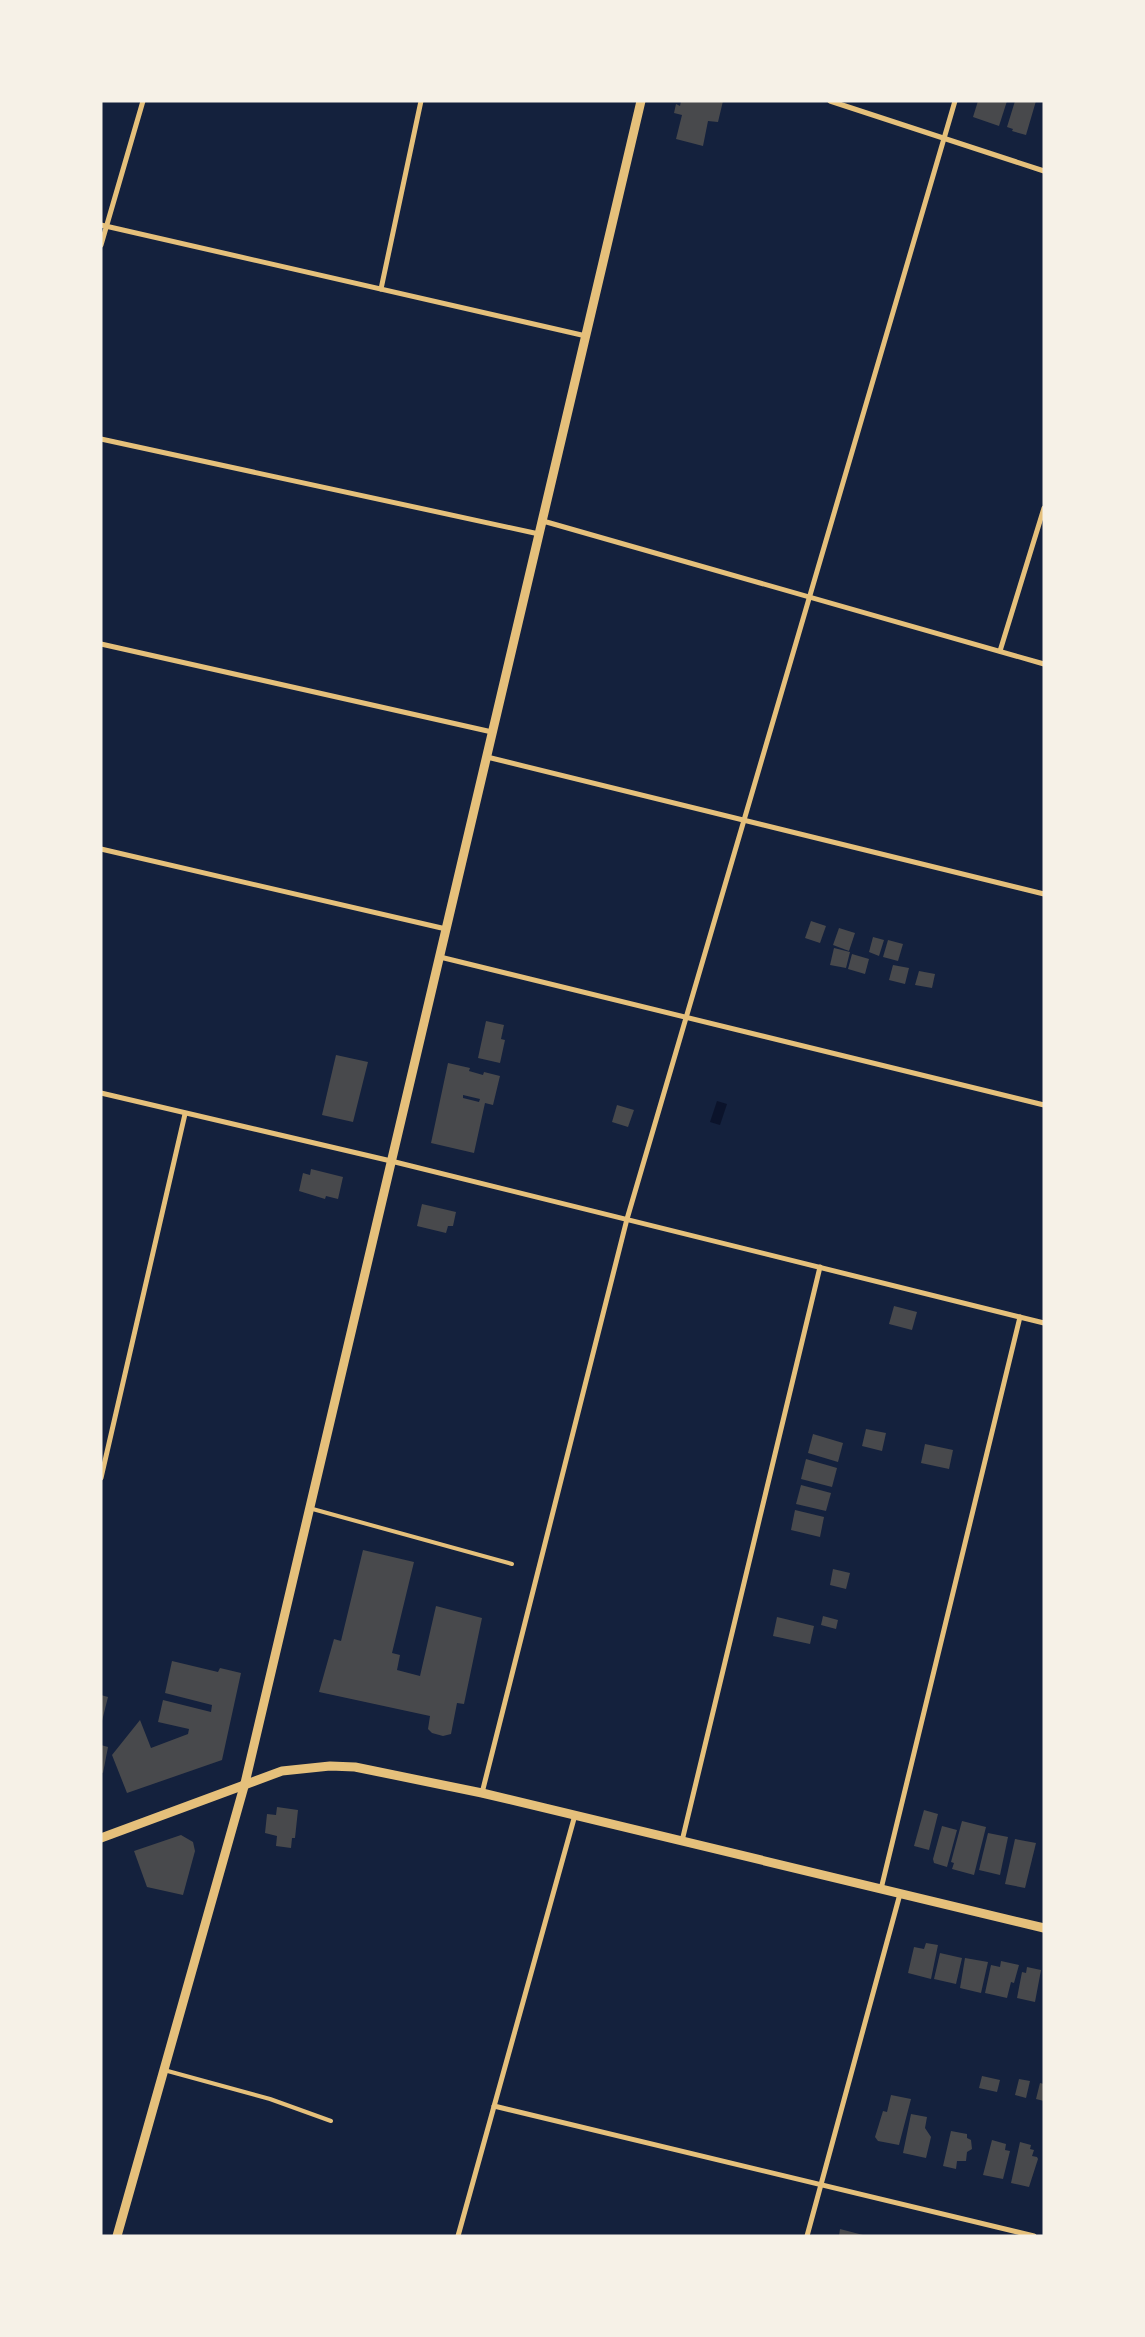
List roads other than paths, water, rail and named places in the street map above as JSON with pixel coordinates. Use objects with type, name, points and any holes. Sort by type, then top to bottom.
[{"type":"street","points":[[101,245],[104,225],[143,101]]},
{"type":"street","points":[[382,289],[421,101]]},
{"type":"street","points":[[117,2236],[245,1783],[540,534],[640,101]]},
{"type":"street","points":[[830,101],[1044,171]]},
{"type":"street","points":[[482,1793],[627,1219],[955,101]]},
{"type":"street","points":[[104,225],[586,336]]},
{"type":"street","points":[[101,439],[540,534]]},
{"type":"street","points":[[1000,652],[1044,508]]},
{"type":"street","points":[[543,521],[1044,664]]},
{"type":"street","points":[[101,644],[492,732]]},
{"type":"street","points":[[487,757],[1044,894]]},
{"type":"street","points":[[101,849],[446,929]]},
{"type":"street","points":[[440,956],[685,1018],[1044,1105]]},
{"type":"street","points":[[101,1093],[391,1161],[1044,1323]]},
{"type":"street","points":[[101,1478],[185,1114]]},
{"type":"street","points":[[682,1841],[820,1267]]},
{"type":"street","points":[[881,1889],[1020,1317]]},
{"type":"street","points":[[101,1838],[245,1783],[282,1771],[301,1768],[355,1767],[482,1793],[1044,1928]]},
{"type":"street","points":[[458,2236],[575,1815]]},
{"type":"street","points":[[807,2236],[900,1894]]},
{"type":"street","points":[[494,2106],[1034,2236]]},
{"type":"lane","points":[[309,1508],[512,1564]]},
{"type":"lane","points":[[164,2070],[270,2099],[331,2121]]},
{"type":"water","points":[[717,1101],[727,1104],[720,1125],[710,1122]]}]
